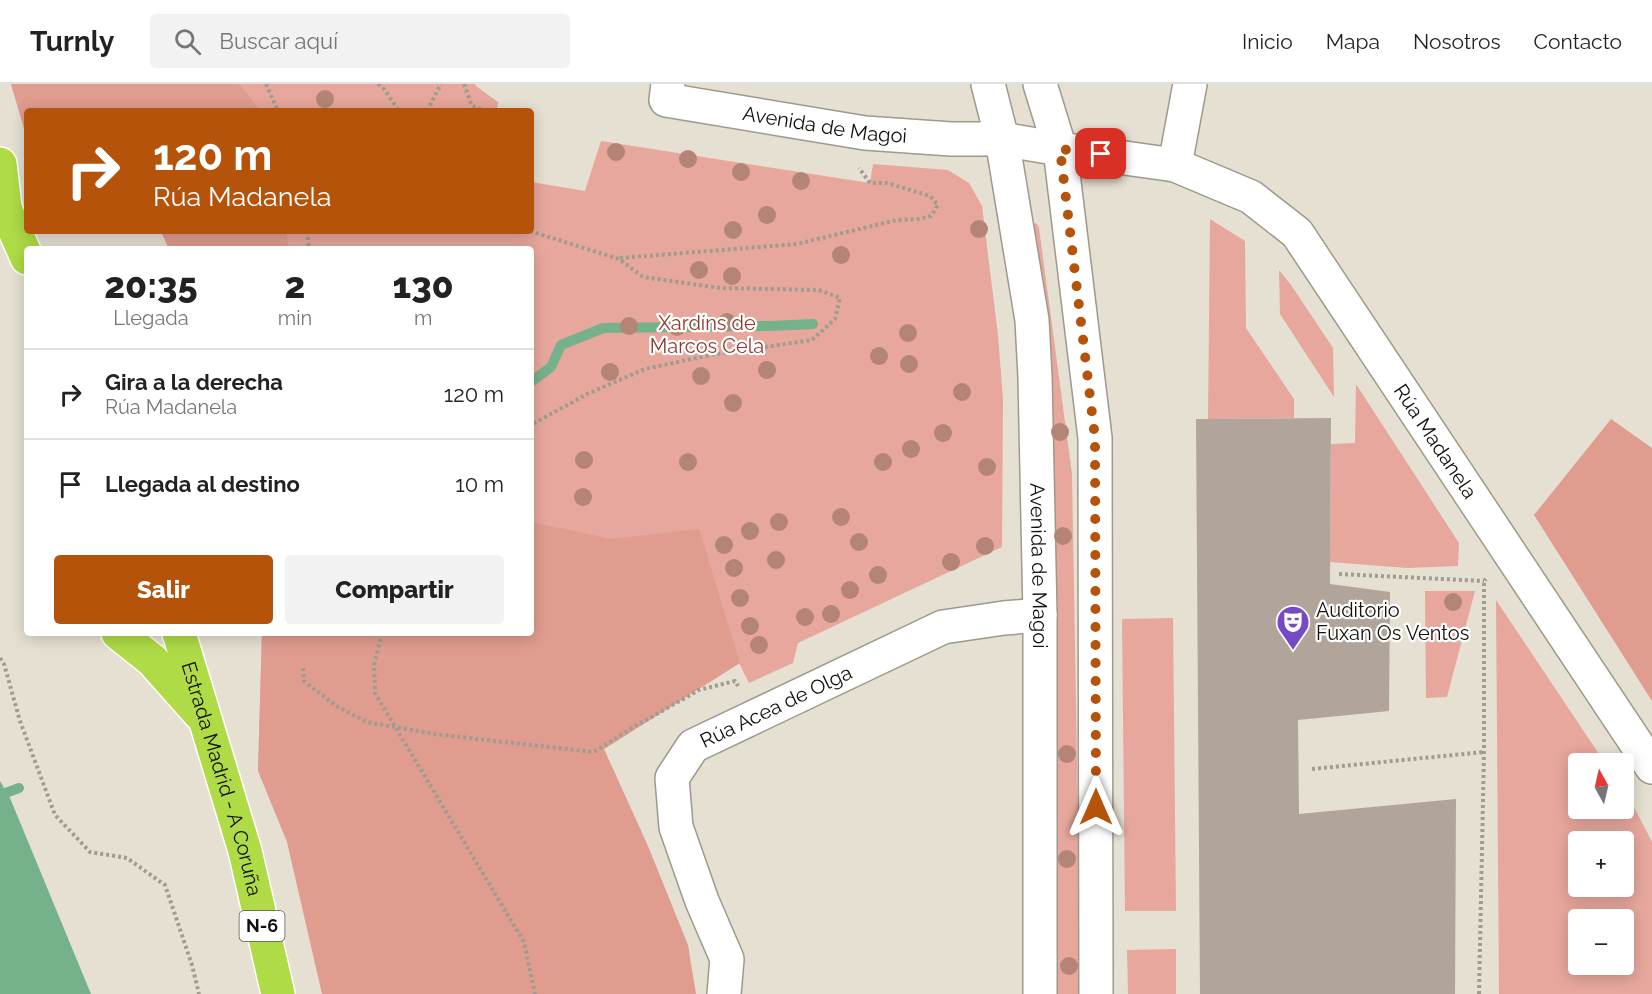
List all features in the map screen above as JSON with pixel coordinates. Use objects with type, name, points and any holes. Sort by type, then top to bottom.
[{"type":"highway","points":[[0,164],[2,202],[24,251]]},
{"type":"highway","points":[[122,636],[152,660],[206,720]]},
{"type":"highway","name":"Estrada Madrid - A Coruña","points":[[180,636],[245,851],[278,994]]},
{"type":"street","name":"Avenida de Magoi","points":[[668,84],[666,100],[865,133],[951,139],[1002,139],[1060,149]]},
{"type":"street","name":"Avenida de Magoi","points":[[988,84],[1002,139],[1032,320],[1040,615],[1040,994]]},
{"type":"street","points":[[1040,84],[1060,149],[1095,438],[1096,994]]},
{"type":"street","points":[[1175,165],[1190,84]]},
{"type":"street","name":"Rúa Madanela","points":[[1060,149],[1175,165],[1251,197],[1297,233],[1652,767]]},
{"type":"street","name":"Rúa Acea de Olga","points":[[724,994],[727,959],[702,901],[676,827],[672,778],[693,746],[943,627],[1040,615]]},
{"type":"path","points":[[266,84],[277,108]]},
{"type":"path","points":[[378,84],[384,86],[397,108]]},
{"type":"path","points":[[429,108],[441,84]]},
{"type":"path","points":[[464,84],[472,106],[478,108]]},
{"type":"path","points":[[534,232],[619,258],[796,244],[897,220],[931,216],[938,205],[930,196],[887,183],[870,183],[859,168]]},
{"type":"path","points":[[534,423],[587,394],[645,369],[711,355],[812,340],[835,319],[840,298],[819,290],[720,288],[643,277],[619,258]]},
{"type":"path","points":[[1339,574],[1484,581]]},
{"type":"path","points":[[1479,994],[1484,752],[1484,581],[1488,576]]},
{"type":"path","points":[[381,636],[374,665],[375,693],[524,942],[535,994]]},
{"type":"path","points":[[0,658],[4,664],[20,721],[55,815],[90,852],[127,858],[165,885],[192,964],[199,994]]},
{"type":"path","points":[[303,668],[304,681],[336,706],[367,722],[434,734],[594,752],[699,690],[735,681],[739,690]]},
{"type":"path","points":[[1312,769],[1484,752]]},
{"type":"green space","points":[[11,84],[475,84],[498,102],[497,108],[24,108],[24,128]]},
{"type":"green space","name":"Xardíns de Marcos Cela","points":[[601,141],[870,183],[873,164],[948,170],[969,183],[982,206],[998,335],[1003,399],[1002,547],[798,643],[793,663],[749,683],[739,663],[604,749],[258,771],[262,636],[534,636],[534,246],[168,246],[162,234],[534,234],[534,182],[585,191]]},
{"type":"green space","points":[[1210,219],[1245,241],[1246,328],[1294,399],[1294,418],[1208,419]]},
{"type":"green space","points":[[1035,223],[1039,228],[1072,474],[1081,994],[1055,994],[1032,224]]},
{"type":"green space","points":[[1279,270],[1333,348],[1334,397],[1280,314]]},
{"type":"green space","points":[[1356,384],[1459,543],[1458,566],[1407,568],[1330,562],[1331,444],[1355,443]]},
{"type":"green space","points":[[1425,591],[1475,591],[1447,697],[1426,698]]},
{"type":"green space","points":[[1496,600],[1598,753],[1568,753],[1568,819],[1634,819],[1634,808],[1652,842],[1652,994],[1499,994]]},
{"type":"green space","points":[[1173,618],[1176,911],[1125,911],[1122,619]]},
{"type":"green space","points":[[1176,949],[1176,994],[1128,994],[1127,950]]},
{"type":"shaded area","points":[[11,84],[239,84],[259,108],[24,108],[24,128]]},
{"type":"shaded area","points":[[162,234],[286,234],[288,246],[168,246]]},
{"type":"shaded area","points":[[1611,419],[1652,448],[1652,701],[1534,515]]},
{"type":"shaded area","points":[[534,523],[612,539],[699,529],[740,663],[604,749],[648,846],[688,945],[696,994],[322,994],[287,842],[258,771],[262,636],[534,636]]},
{"type":"shaded area","points":[[0,781],[10,798],[91,994],[0,994]]},
{"type":"building","name":"Auditorio Fuxan Os Ventos","points":[[1331,418],[1330,584],[1390,592],[1389,711],[1298,720],[1299,814],[1456,799],[1455,994],[1200,994],[1196,419]]},
{"type":"waterway","points":[[534,380],[551,367],[561,345],[603,328],[813,324]]},
{"type":"waterway","points":[[0,795],[19,788]]},
{"type":"place","name":"Auditorio Fuxan Os Ventos","points":[[1293,651]]},
{"type":"route","points":[[1096,807],[1095,438],[1060,149],[1101,154]]}]
